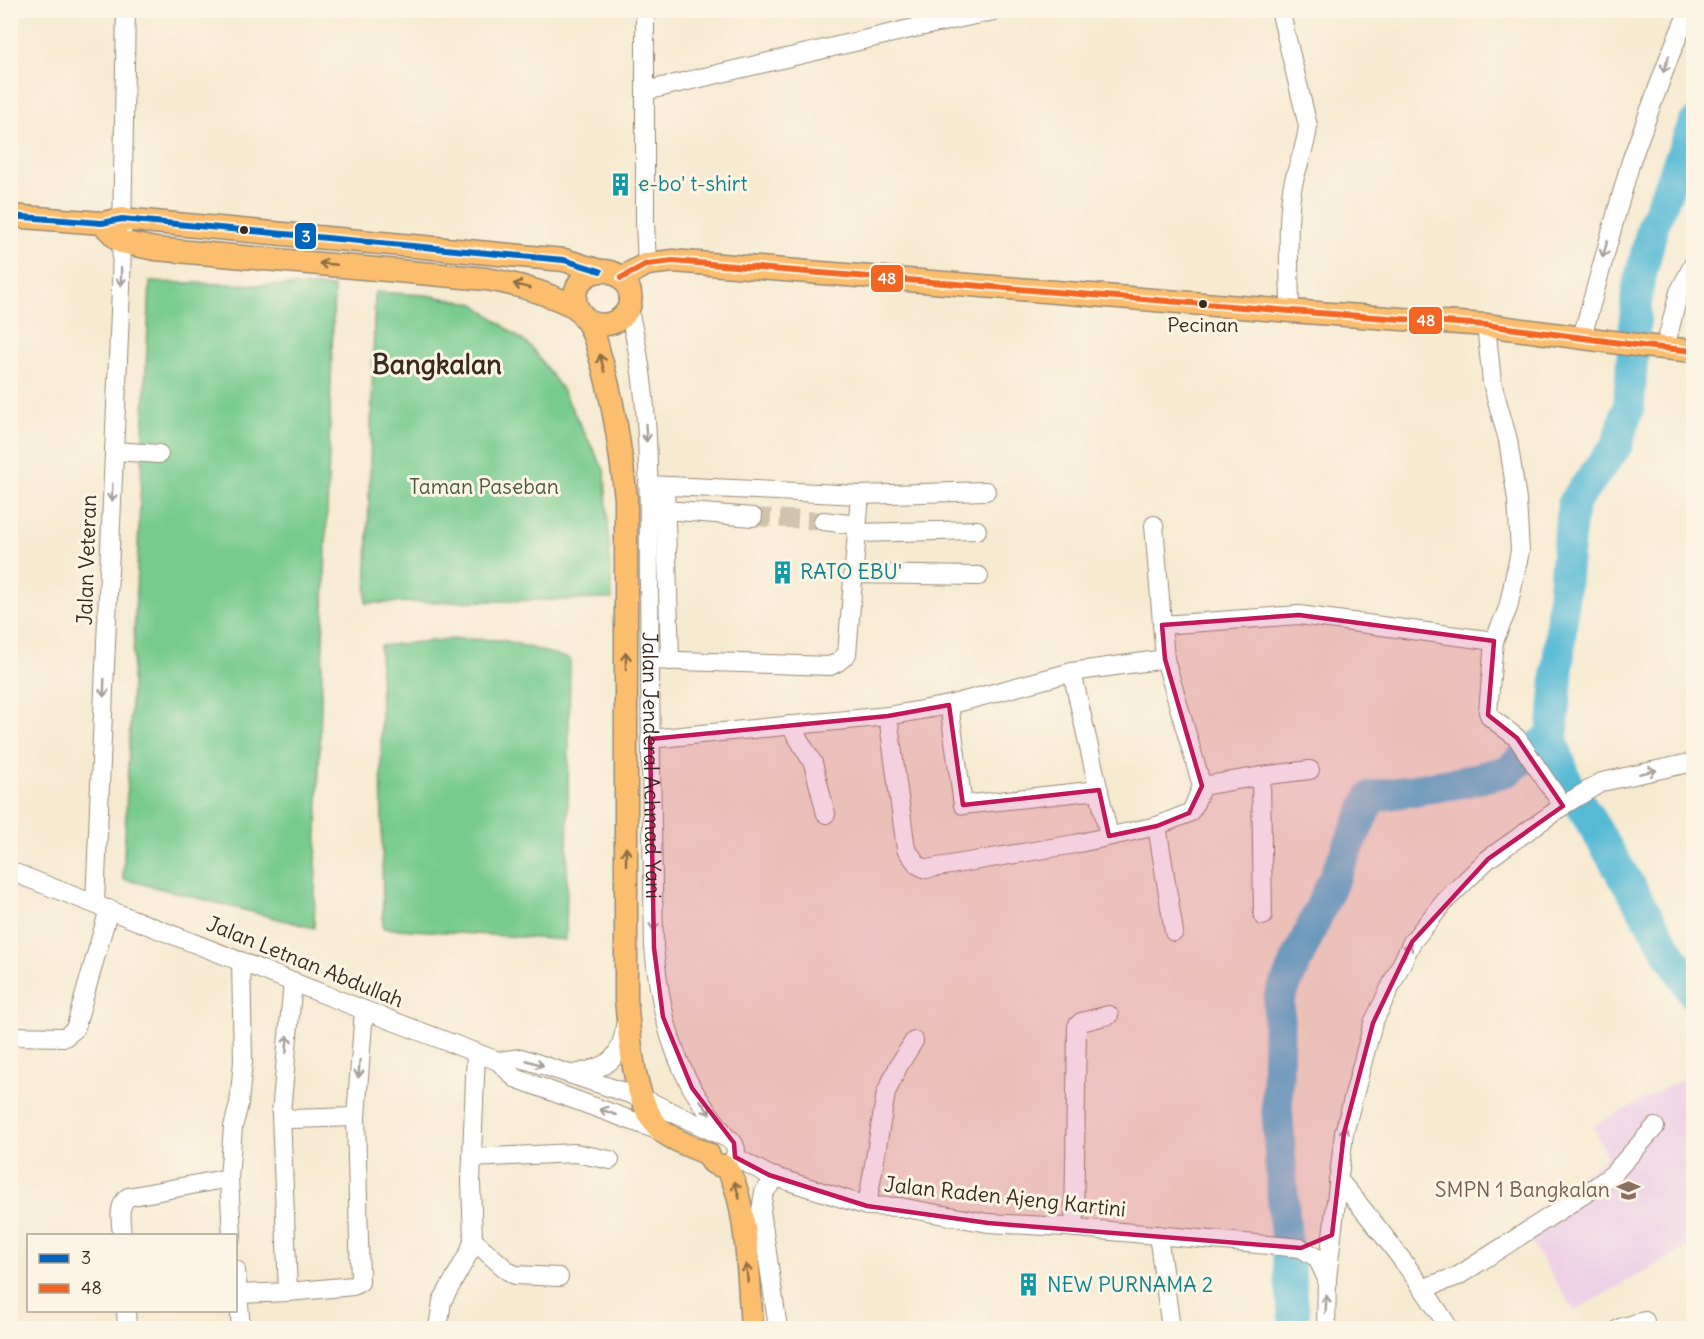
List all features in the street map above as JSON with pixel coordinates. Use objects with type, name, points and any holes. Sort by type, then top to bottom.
[{"type":"main road","points":[[10,216],[112,221],[564,260],[600,271]]},
{"type":"main road","points":[[112,221],[121,242],[155,249],[477,278],[517,284],[539,291],[582,314],[594,325],[611,325],[624,316],[628,308],[630,292],[621,278],[607,271],[590,273],[579,284],[576,291],[582,314]]},
{"type":"main road","points":[[371,268],[373,243]]},
{"type":"main road","points":[[621,278],[647,264],[673,261],[1486,325],[1694,351]]},
{"type":"main road","name":"Jalan Jenderal Achmad Yani","points":[[582,314],[604,370],[619,445],[626,498],[626,999],[631,1042],[642,1098],[651,1116],[663,1132]]},
{"type":"main road","points":[[663,1132],[722,1159],[730,1172],[737,1188],[742,1218],[752,1329]]},
{"type":"street","points":[[112,221],[126,10]]},
{"type":"street","points":[[645,10],[647,264]]},
{"type":"street","points":[[645,91],[998,10]]},
{"type":"street","points":[[1280,10],[1308,126],[1307,143],[1293,187],[1290,210],[1290,311]]},
{"type":"street","points":[[1582,337],[1631,161],[1689,10]]},
{"type":"street","name":"Jalan Veteran","points":[[10,1036],[65,1036],[75,1029],[102,906],[121,242]]},
{"type":"street","points":[[1654,347],[1694,263]]},
{"type":"street","name":"Jalan Jenderal Achmad Yani","points":[[628,308],[643,375],[657,485],[650,660],[654,948],[663,1017],[672,1045],[692,1088],[727,1138],[734,1143],[736,1153],[722,1159]]},
{"type":"street","points":[[1486,325],[1492,382],[1508,440],[1517,500],[1520,551],[1508,608],[1494,641],[1488,712],[1490,717],[1517,738],[1565,804]]},
{"type":"street","points":[[114,452],[159,454]]},
{"type":"street","points":[[669,661],[665,510],[657,485],[860,495],[986,491]]},
{"type":"street","points":[[721,514],[723,489]]},
{"type":"street","points":[[650,660],[830,666],[838,662],[846,654],[860,495]]},
{"type":"street","points":[[665,510],[753,517]]},
{"type":"street","points":[[823,521],[857,529],[977,530]]},
{"type":"street","points":[[888,716],[906,849],[911,858],[923,868],[982,861],[1075,844],[1157,826],[1189,813],[1202,786],[1165,659],[1154,525]]},
{"type":"street","points":[[853,574],[979,576]]},
{"type":"street","points":[[1162,625],[1299,615],[1494,641]]},
{"type":"street","points":[[650,739],[888,716],[949,705],[1072,672],[1165,659]]},
{"type":"street","points":[[1072,672],[1109,836]]},
{"type":"street","points":[[949,705],[963,805],[1099,790]]},
{"type":"street","points":[[790,725],[813,763],[826,814]]},
{"type":"street","points":[[1326,1329],[1327,1279],[1344,1133],[1373,1023],[1412,942],[1445,900],[1488,859],[1565,804],[1602,782],[1694,762]]},
{"type":"street","points":[[1202,786],[1310,770]]},
{"type":"street","points":[[1261,776],[1263,916]]},
{"type":"street","points":[[1157,826],[1174,932]]},
{"type":"street","name":"Jalan Letnan Abdullah","points":[[10,871],[498,1060],[521,1058],[642,1098],[727,1138]]},
{"type":"street","points":[[232,1234],[229,1178],[233,1126],[239,1104],[243,1061],[241,961]]},
{"type":"street","points":[[288,1292],[281,1113],[293,981]]},
{"type":"street","points":[[572,1074],[596,1070],[614,1058],[621,1046],[626,999]]},
{"type":"street","points":[[238,1294],[353,1286],[360,1282],[356,1117],[364,1010]]},
{"type":"street","points":[[1074,1228],[1077,1026],[1109,1015]]},
{"type":"street","points":[[867,1206],[886,1093],[899,1065],[914,1041]]},
{"type":"street","points":[[438,1329],[442,1301],[470,1251],[473,1240],[472,1158],[476,1052]]},
{"type":"street","name":"Jalan Letnan Abdullah","points":[[498,1060],[515,1078],[663,1132]]},
{"type":"street","points":[[281,1113],[291,1119],[356,1117]]},
{"type":"street","points":[[1424,1288],[1458,1275],[1597,1186],[1613,1174],[1655,1127]]},
{"type":"street","points":[[722,1159],[709,1146],[714,1140],[727,1138]]},
{"type":"street","points":[[472,1158],[575,1153],[610,1160]]},
{"type":"street","name":"Jalan Raden Ajeng Kartini","points":[[722,1159],[867,1206],[900,1207],[988,1223],[1074,1228],[1299,1248]]},
{"type":"street","points":[[777,1177],[764,1192],[761,1211],[778,1329]]},
{"type":"street","points":[[122,1234],[121,1209],[128,1197],[229,1178]]},
{"type":"street","points":[[1338,1179],[1424,1288],[1449,1329]]},
{"type":"street","points":[[1158,1235],[1171,1329]]},
{"type":"street","points":[[1299,1248],[1332,1235]]},
{"type":"street","points":[[473,1240],[515,1275],[559,1277]]},
{"type":"street","points":[[1299,1248],[1317,1258],[1327,1279]]},
{"type":"street","points":[[237,1282],[241,1329]]},
{"type":"street","points":[[126,1312],[127,1329]]},
{"type":"street","points":[[1620,1329],[1645,1321]]},
{"type":"highlighted area","points":[[1299,615],[1494,641],[1488,715],[1517,738],[1563,806],[1488,859],[1412,942],[1373,1023],[1344,1133],[1332,1235],[1301,1248],[988,1223],[867,1206],[769,1175],[735,1157],[734,1143],[692,1088],[663,1017],[654,948],[650,739],[888,716],[949,705],[963,805],[1099,790],[1109,836],[1157,826],[1189,813],[1202,786],[1165,659],[1162,625]]},
{"type":"shaded area","name":"SMPN 1 Bangkalan","points":[[1693,1074],[1693,1244],[1574,1311],[1520,1224],[1607,1157],[1593,1126]]},
{"type":"green space","points":[[150,282],[334,287],[314,928],[123,879]]},
{"type":"green space","name":"Taman Paseban","points":[[375,292],[426,295],[475,304],[531,347],[561,388],[605,472],[612,599],[366,603]]},
{"type":"green space","points":[[455,639],[503,640],[570,659],[566,940],[383,928],[380,646]]},
{"type":"waterway","points":[[1694,124],[1653,225],[1637,291],[1629,405],[1617,445],[1573,503],[1552,740],[1566,780],[1694,994]]},
{"type":"waterway","points":[[1295,1328],[1284,1216],[1277,1108],[1279,999],[1371,797],[1463,782],[1507,771],[1547,740],[1552,740]]},
{"type":"tunnel","points":[[753,517],[823,521]]},
{"type":"transit line","name":"3","points":[[10,216],[102,223],[122,219],[564,260],[600,271]]},
{"type":"transit line","name":"48","points":[[621,278],[647,264],[673,261],[1486,325],[1694,351]]},
{"type":"place","name":"e-bo' t-shirt","points":[[620,184]]},
{"type":"place","name":"Pecinan","points":[[1203,304]]},
{"type":"place","name":"RATO EBU'","points":[[782,572]]},
{"type":"place","name":"SMPN 1 Bangkalan","points":[[1628,1190]]},
{"type":"place","name":"NEW PURNAMA 2","points":[[1029,1285]]},
{"type":"district","name":"Bangkalan","points":[[437,365]]}]
